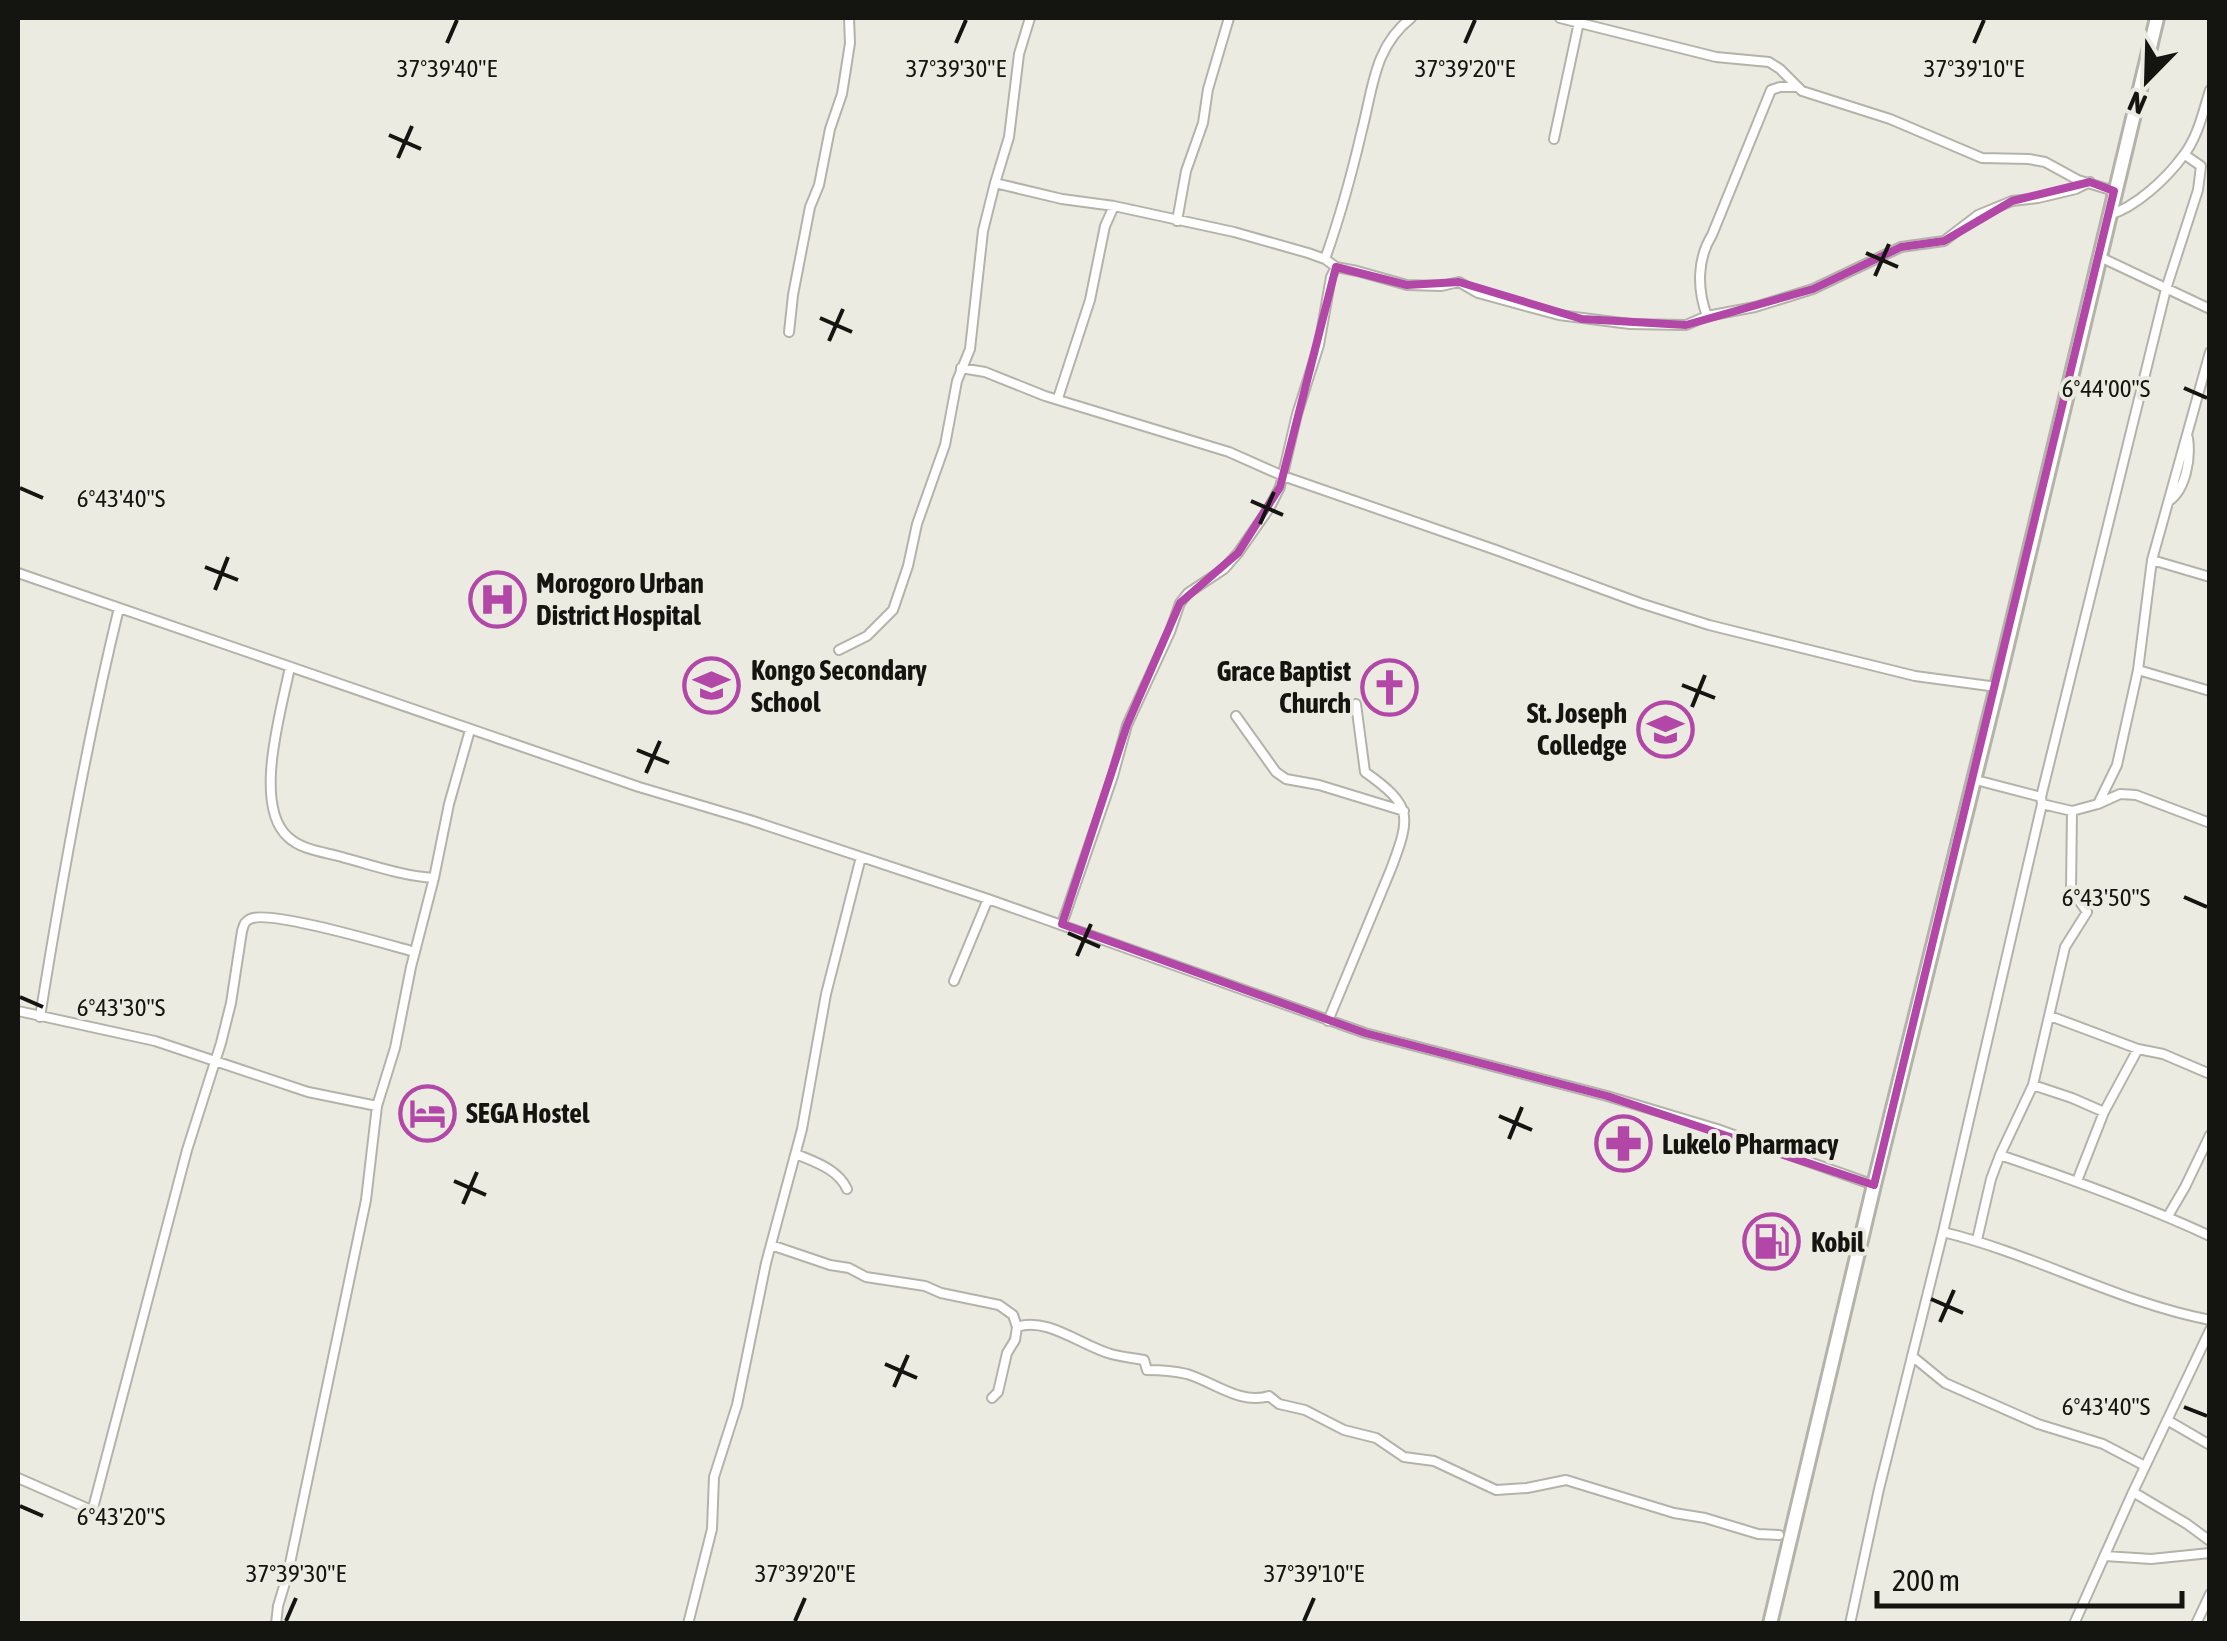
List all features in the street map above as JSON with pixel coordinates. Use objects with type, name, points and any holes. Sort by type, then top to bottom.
[{"type":"highway","points":[[1770,1624],[2157,18]]},
{"type":"street","points":[[789,332],[792,295],[810,207],[842,94],[850,43],[849,18]]},
{"type":"street","points":[[839,650],[867,636],[893,610],[945,445],[961,368],[970,349],[983,231],[1009,137],[1018,54],[1030,18]]},
{"type":"street","points":[[1177,220],[1186,171],[1203,123],[1208,89],[1229,18]]},
{"type":"street","points":[[1325,259],[1378,62],[1391,36],[1410,18]]},
{"type":"street","points":[[1560,18],[1716,58],[1770,62],[1795,87]]},
{"type":"street","points":[[1615,31],[1619,18]]},
{"type":"street","points":[[1554,140],[1579,22]]},
{"type":"street","points":[[1707,316],[1702,304],[1700,270],[1704,248],[1771,90],[1777,87],[1795,87],[1890,119],[1982,158],[2045,162],[2078,180],[2114,191]]},
{"type":"street","points":[[2109,214],[2145,194],[2185,155],[2210,90]]},
{"type":"street","points":[[1850,1624],[2041,801],[2166,289],[2198,190],[2200,166],[2185,155]]},
{"type":"street","points":[[995,183],[1234,232],[1325,259],[1336,268],[1416,286],[1459,282],[1510,303],[1582,319],[1655,326],[1686,324],[1814,289],[1900,247],[1944,241],[1978,215],[2012,201],[2038,198],[2090,182]]},
{"type":"street","points":[[2198,190],[2210,188]]},
{"type":"street","points":[[1058,398],[1090,300],[1105,226],[1114,206]]},
{"type":"street","points":[[2100,257],[2210,309]]},
{"type":"street","points":[[1062,924],[1127,725],[1180,603],[1238,554],[1270,507],[1283,476],[1336,268]]},
{"type":"street","points":[[2098,804],[2117,765],[2138,670],[2152,560],[2210,352]]},
{"type":"street","points":[[961,368],[985,372],[1045,396],[1229,452],[1283,476],[1709,625],[1915,676],[1997,687]]},
{"type":"street","points":[[2152,560],[2210,577]]},
{"type":"street","points":[[18,573],[639,787],[988,898],[1365,1033],[1607,1096],[1716,1129],[1874,1185]]},
{"type":"street","points":[[40,1016],[69,840],[119,608]]},
{"type":"street","points":[[290,666],[272,758],[270,792],[273,815],[284,834],[299,845],[396,873],[434,878]]},
{"type":"street","points":[[2138,670],[2210,691]]},
{"type":"street","points":[[1328,1020],[1403,832],[1404,811],[1397,797],[1365,772],[1356,704]]},
{"type":"street","points":[[1236,716],[1276,772],[1286,779],[1404,811]]},
{"type":"street","points":[[276,1624],[366,1200],[377,1106],[396,1048],[414,952],[470,730]]},
{"type":"street","points":[[1972,779],[2072,811],[2120,794],[2136,794],[2210,823]]},
{"type":"street","points":[[1977,1240],[1991,1179],[2033,1086],[2065,947],[2087,912],[2072,889],[2072,811]]},
{"type":"street","points":[[688,1624],[712,1530],[714,1477],[737,1405],[771,1246],[796,1154],[826,994],[861,857]]},
{"type":"street","points":[[954,981],[988,898]]},
{"type":"street","points":[[18,1478],[89,1510],[93,1508],[188,1150],[216,1060],[246,921],[253,917],[300,922],[414,952]]},
{"type":"street","points":[[18,1011],[155,1041],[308,1092],[377,1106]]},
{"type":"street","points":[[2050,1016],[2210,1074]]},
{"type":"street","points":[[2076,1181],[2104,1112],[2138,1049]]},
{"type":"street","points":[[2033,1086],[2104,1112]]},
{"type":"street","points":[[2168,1216],[2210,1135]]},
{"type":"street","points":[[796,1154],[828,1168],[846,1182],[847,1189]]},
{"type":"street","points":[[2000,1155],[2168,1216],[2210,1236]]},
{"type":"street","points":[[1943,1232],[1977,1240],[2132,1299],[2210,1320]]},
{"type":"street","points":[[771,1246],[830,1266],[849,1268],[866,1277],[926,1286],[941,1293],[1000,1305],[1013,1316],[1017,1327],[998,1392],[992,1398]]},
{"type":"street","points":[[1017,1327],[1028,1322],[1109,1353],[1144,1360],[1147,1370],[1190,1375],[1234,1395],[1260,1400],[1270,1396],[1280,1404],[1305,1410],[1344,1430],[1376,1438],[1404,1457],[1434,1461],[1496,1490],[1566,1480],[1758,1534],[1779,1534]]},
{"type":"street","points":[[2074,1624],[2210,1330]]},
{"type":"street","points":[[1912,1356],[1946,1383],[2038,1424],[2103,1444],[2145,1466]]},
{"type":"street","points":[[2167,1420],[2210,1444]]},
{"type":"street","points":[[2133,1492],[2210,1541]]},
{"type":"street","points":[[2106,1556],[2151,1559],[2210,1553]]},
{"type":"street","points":[[2196,1624],[2210,1594]]},
{"type":"highlighted area","points":[[2090,182],[2114,191],[1874,1185],[1607,1096],[1365,1033],[1062,924],[1127,725],[1180,603],[1238,553],[1280,487],[1336,267],[1407,285],[1459,282],[1582,319],[1686,325],[1813,289],[1901,247],[1944,241],[2012,201]]},
{"type":"place","name":"Morogoro Urban District Hospital","points":[[497,599]]},
{"type":"place","name":"Kongo Secondary School","points":[[712,686]]},
{"type":"place","name":"Grace Baptist Church","points":[[1390,687]]},
{"type":"place","name":"St. Joseph Colledge","points":[[1666,729]]},
{"type":"place","name":"SEGA Hostel","points":[[427,1113]]},
{"type":"place","name":"Lukelo Pharmacy","points":[[1623,1144]]},
{"type":"place","name":"Kobil","points":[[1772,1242]]}]
